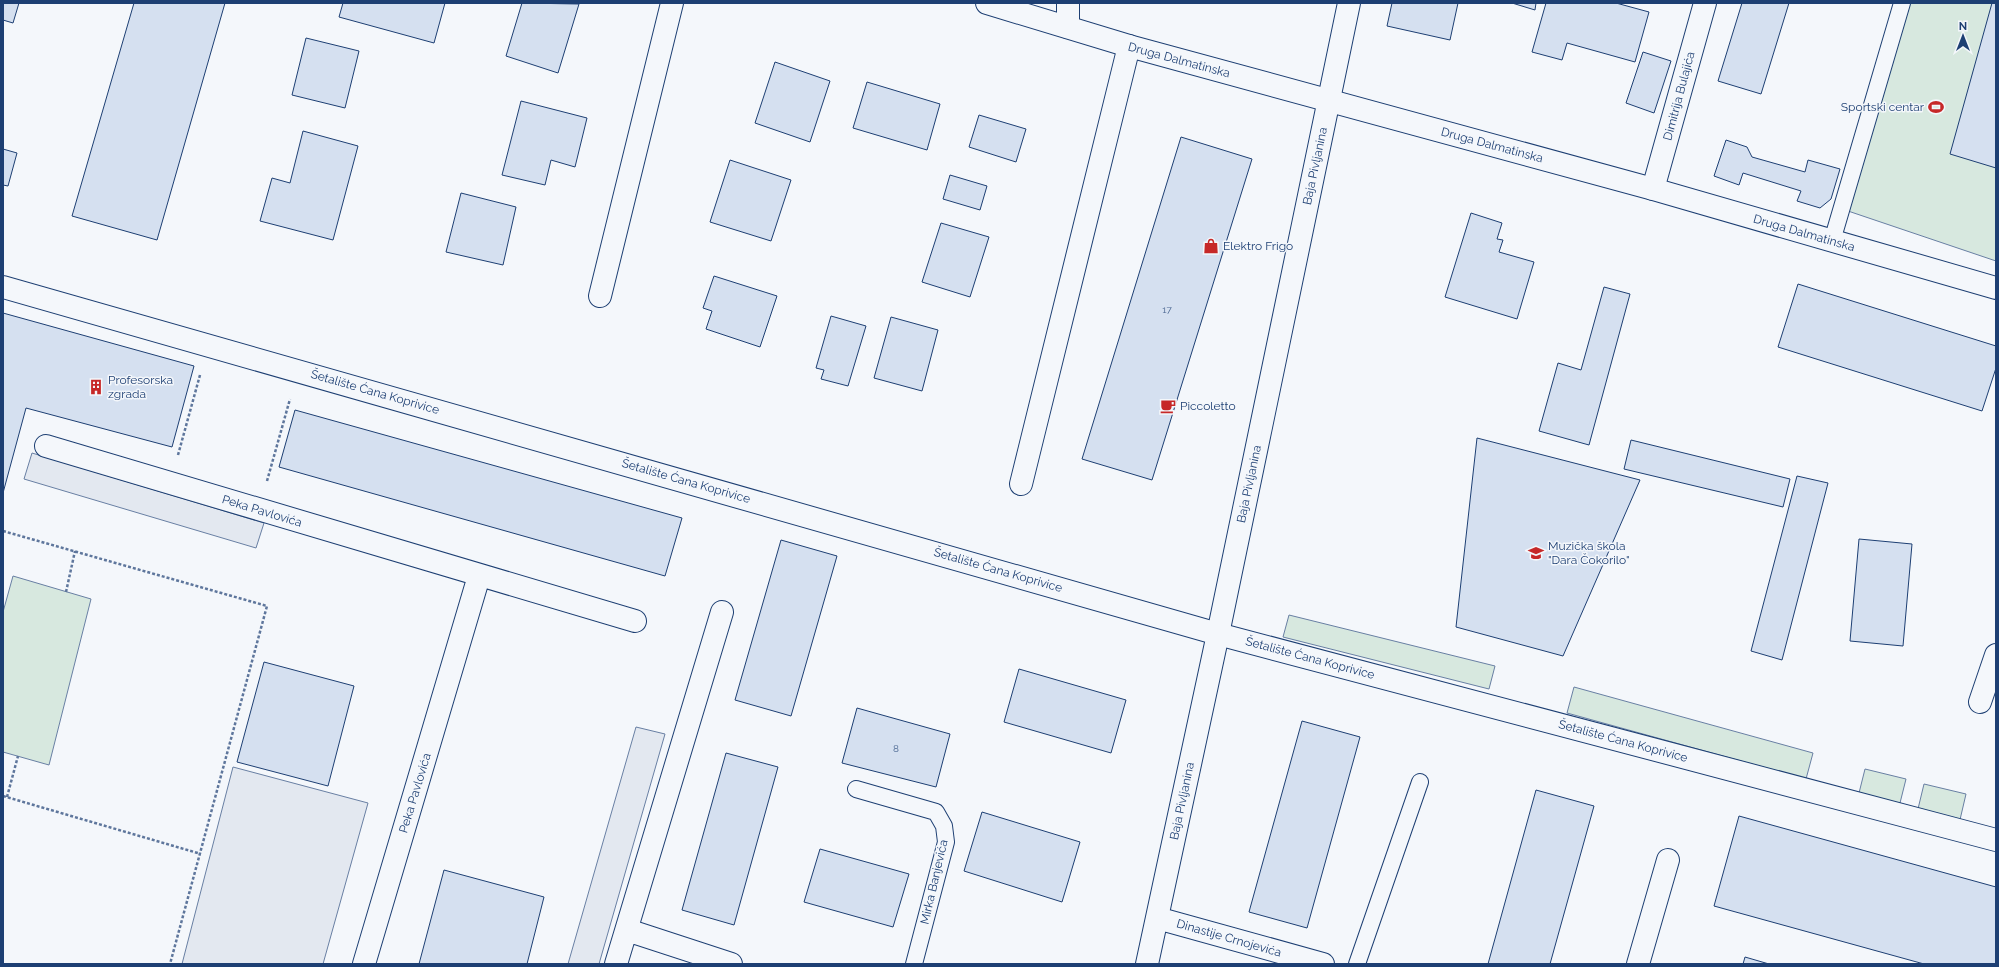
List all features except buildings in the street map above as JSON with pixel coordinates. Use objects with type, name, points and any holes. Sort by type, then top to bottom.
[{"type":"street","points":[[600,296],[672,3]]},
{"type":"street","name":"Druga Dalmatinska","points":[[988,3],[1129,46],[1653,189],[1996,288]]},
{"type":"street","points":[[1068,3],[1068,27]]},
{"type":"street","name":"Baja Pivljanina","points":[[1147,964],[1218,634],[1349,3]]},
{"type":"street","name":"Dimitrija Bulajića","points":[[1653,189],[1705,3]]},
{"type":"street","points":[[1021,484],[1129,46]]},
{"type":"street","name":"Šetalište Ćana Koprivice","points":[[3,287],[209,344],[1218,634],[1996,840]]},
{"type":"street","name":"Peka Pavlovića","points":[[46,446],[479,576],[635,621]]},
{"type":"street","name":"Peka Pavlovića","points":[[364,964],[479,576]]},
{"type":"street","points":[[616,964],[722,612]]},
{"type":"street","points":[[1980,702],[1996,655]]},
{"type":"street","points":[[1638,964],[1668,860]]},
{"type":"street","name":"Dinastije Crnojevića","points":[[1157,918],[1323,964]]},
{"type":"street","points":[[627,930],[731,964]]},
{"type":"lane","points":[[1832,241],[1902,3]]},
{"type":"lane","points":[[1357,964],[1420,782]]},
{"type":"lane","name":"Mirka Banjevića","points":[[856,789],[936,812],[944,826],[946,842],[914,964]]},
{"type":"path","points":[[178,456],[209,344]]},
{"type":"path","points":[[267,482],[298,370]]},
{"type":"path","points":[[3,531],[267,606],[170,964]]},
{"type":"path","points":[[66,592],[75,551]]},
{"type":"path","points":[[7,798],[18,756]]},
{"type":"path","points":[[3,796],[201,854]]},
{"type":"shaded area","name":"Sportski centar","points":[[1903,3],[1996,3],[1996,261],[1848,211]]},
{"type":"shaded area","points":[[32,453],[264,523],[256,548],[24,479]]},
{"type":"shaded area","points":[[13,576],[91,599],[49,765],[3,752],[3,612]]},
{"type":"shaded area","points":[[1289,615],[1495,666],[1489,689],[1283,637]]},
{"type":"shaded area","points":[[1574,687],[1813,753],[1806,779],[1567,713]]},
{"type":"shaded area","points":[[636,727],[665,734],[599,964],[568,964]]},
{"type":"shaded area","points":[[233,767],[368,803],[323,964],[182,964]]},
{"type":"shaded area","points":[[1865,769],[1906,779],[1899,807],[1858,797]]},
{"type":"shaded area","points":[[1924,784],[1966,794],[1959,824],[1917,813]]},
{"type":"place","name":"Sportski centar","points":[[1936,107]]},
{"type":"place","name":"Elektro Frigo","points":[[1211,246]]},
{"type":"place","name":"Profesorska zgrada","points":[[96,387]]},
{"type":"place","name":"Piccoletto","points":[[1168,406]]},
{"type":"place","name":"Muzička škola \"Dara Čokorilo\"","points":[[1536,553]]}]
